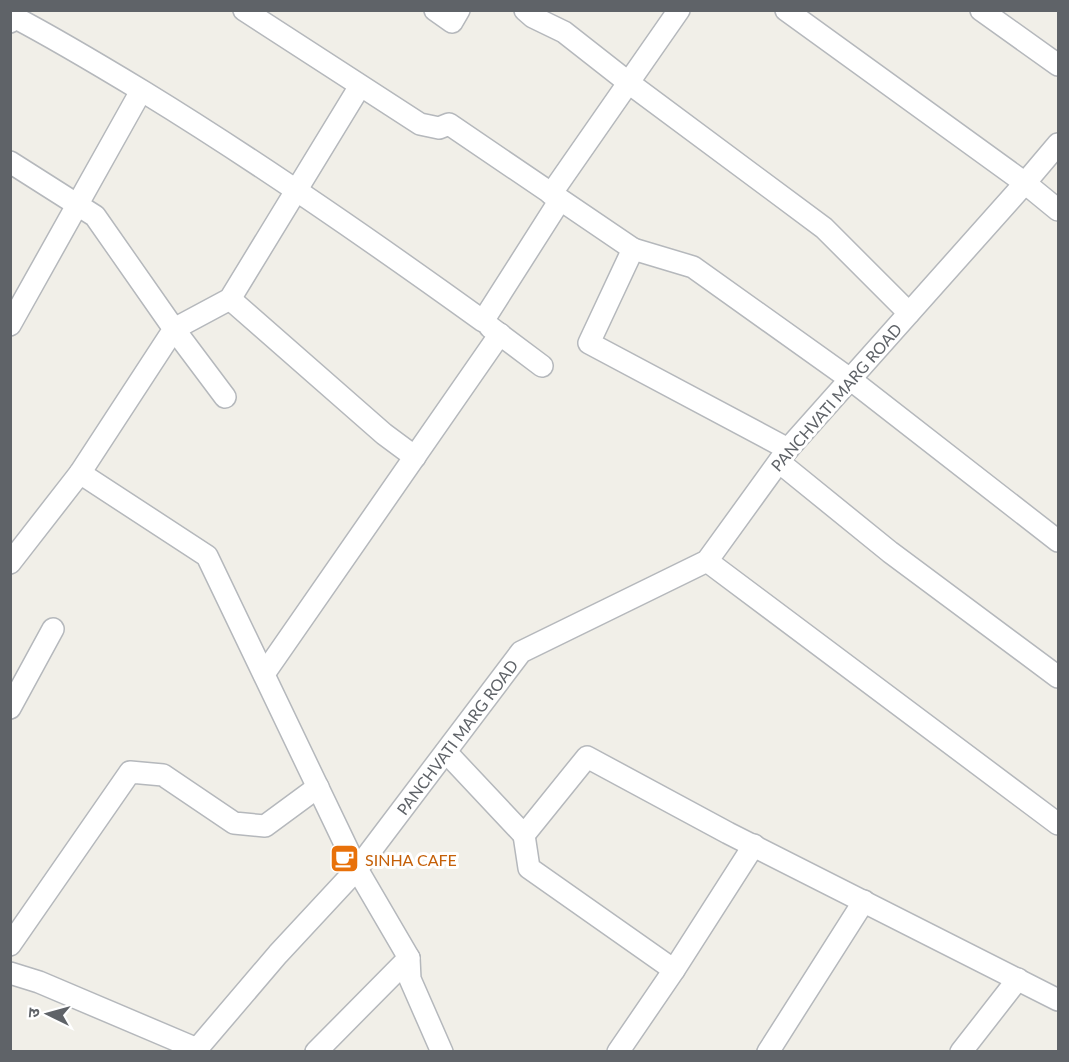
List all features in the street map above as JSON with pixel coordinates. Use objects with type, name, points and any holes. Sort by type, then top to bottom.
[{"type":"street","points":[[244,10],[420,124],[439,128],[448,124],[633,249],[693,267],[850,379],[1059,541]]},
{"type":"street","points":[[435,10],[452,22],[459,10]]},
{"type":"street","points":[[525,10],[532,17],[564,32],[824,228],[909,313]]},
{"type":"street","points":[[483,321],[556,197],[679,10]]},
{"type":"street","points":[[786,10],[1059,210]]},
{"type":"street","points":[[981,10],[1059,65]]},
{"type":"street","points":[[10,22],[14,17],[55,38],[206,130],[360,232],[542,366]]},
{"type":"street","points":[[10,563],[80,473],[174,329],[230,299],[360,86]]},
{"type":"street","points":[[10,325],[141,91]]},
{"type":"street","name":"PANCHVATI MARG ROAD","points":[[198,1051],[278,954],[357,869],[521,652],[707,561],[784,455],[1059,144]]},
{"type":"street","points":[[10,162],[95,216],[225,397]]},
{"type":"street","points":[[633,249],[589,343],[784,455],[899,559],[1059,677]]},
{"type":"street","points":[[230,299],[384,434],[415,457]]},
{"type":"street","points":[[264,674],[500,334]]},
{"type":"street","points":[[80,473],[207,556],[357,869],[410,958],[410,979],[442,1052]]},
{"type":"street","points":[[707,561],[1059,824]]},
{"type":"street","points":[[10,708],[53,629]]},
{"type":"street","points":[[446,752],[524,835],[529,868],[674,970]]},
{"type":"street","points":[[524,835],[588,757],[753,845],[1059,1000]]},
{"type":"street","points":[[10,945],[130,772],[163,775],[234,823],[265,826],[318,787]]},
{"type":"street","points":[[618,1052],[674,970],[753,845]]},
{"type":"street","points":[[768,1052],[864,901]]},
{"type":"street","points":[[316,1052],[410,958]]},
{"type":"street","points":[[10,974],[39,982],[198,1051]]},
{"type":"street","points":[[960,1052],[1018,979]]},
{"type":"place","name":"SINHA CAFE","points":[[344,859]]}]
